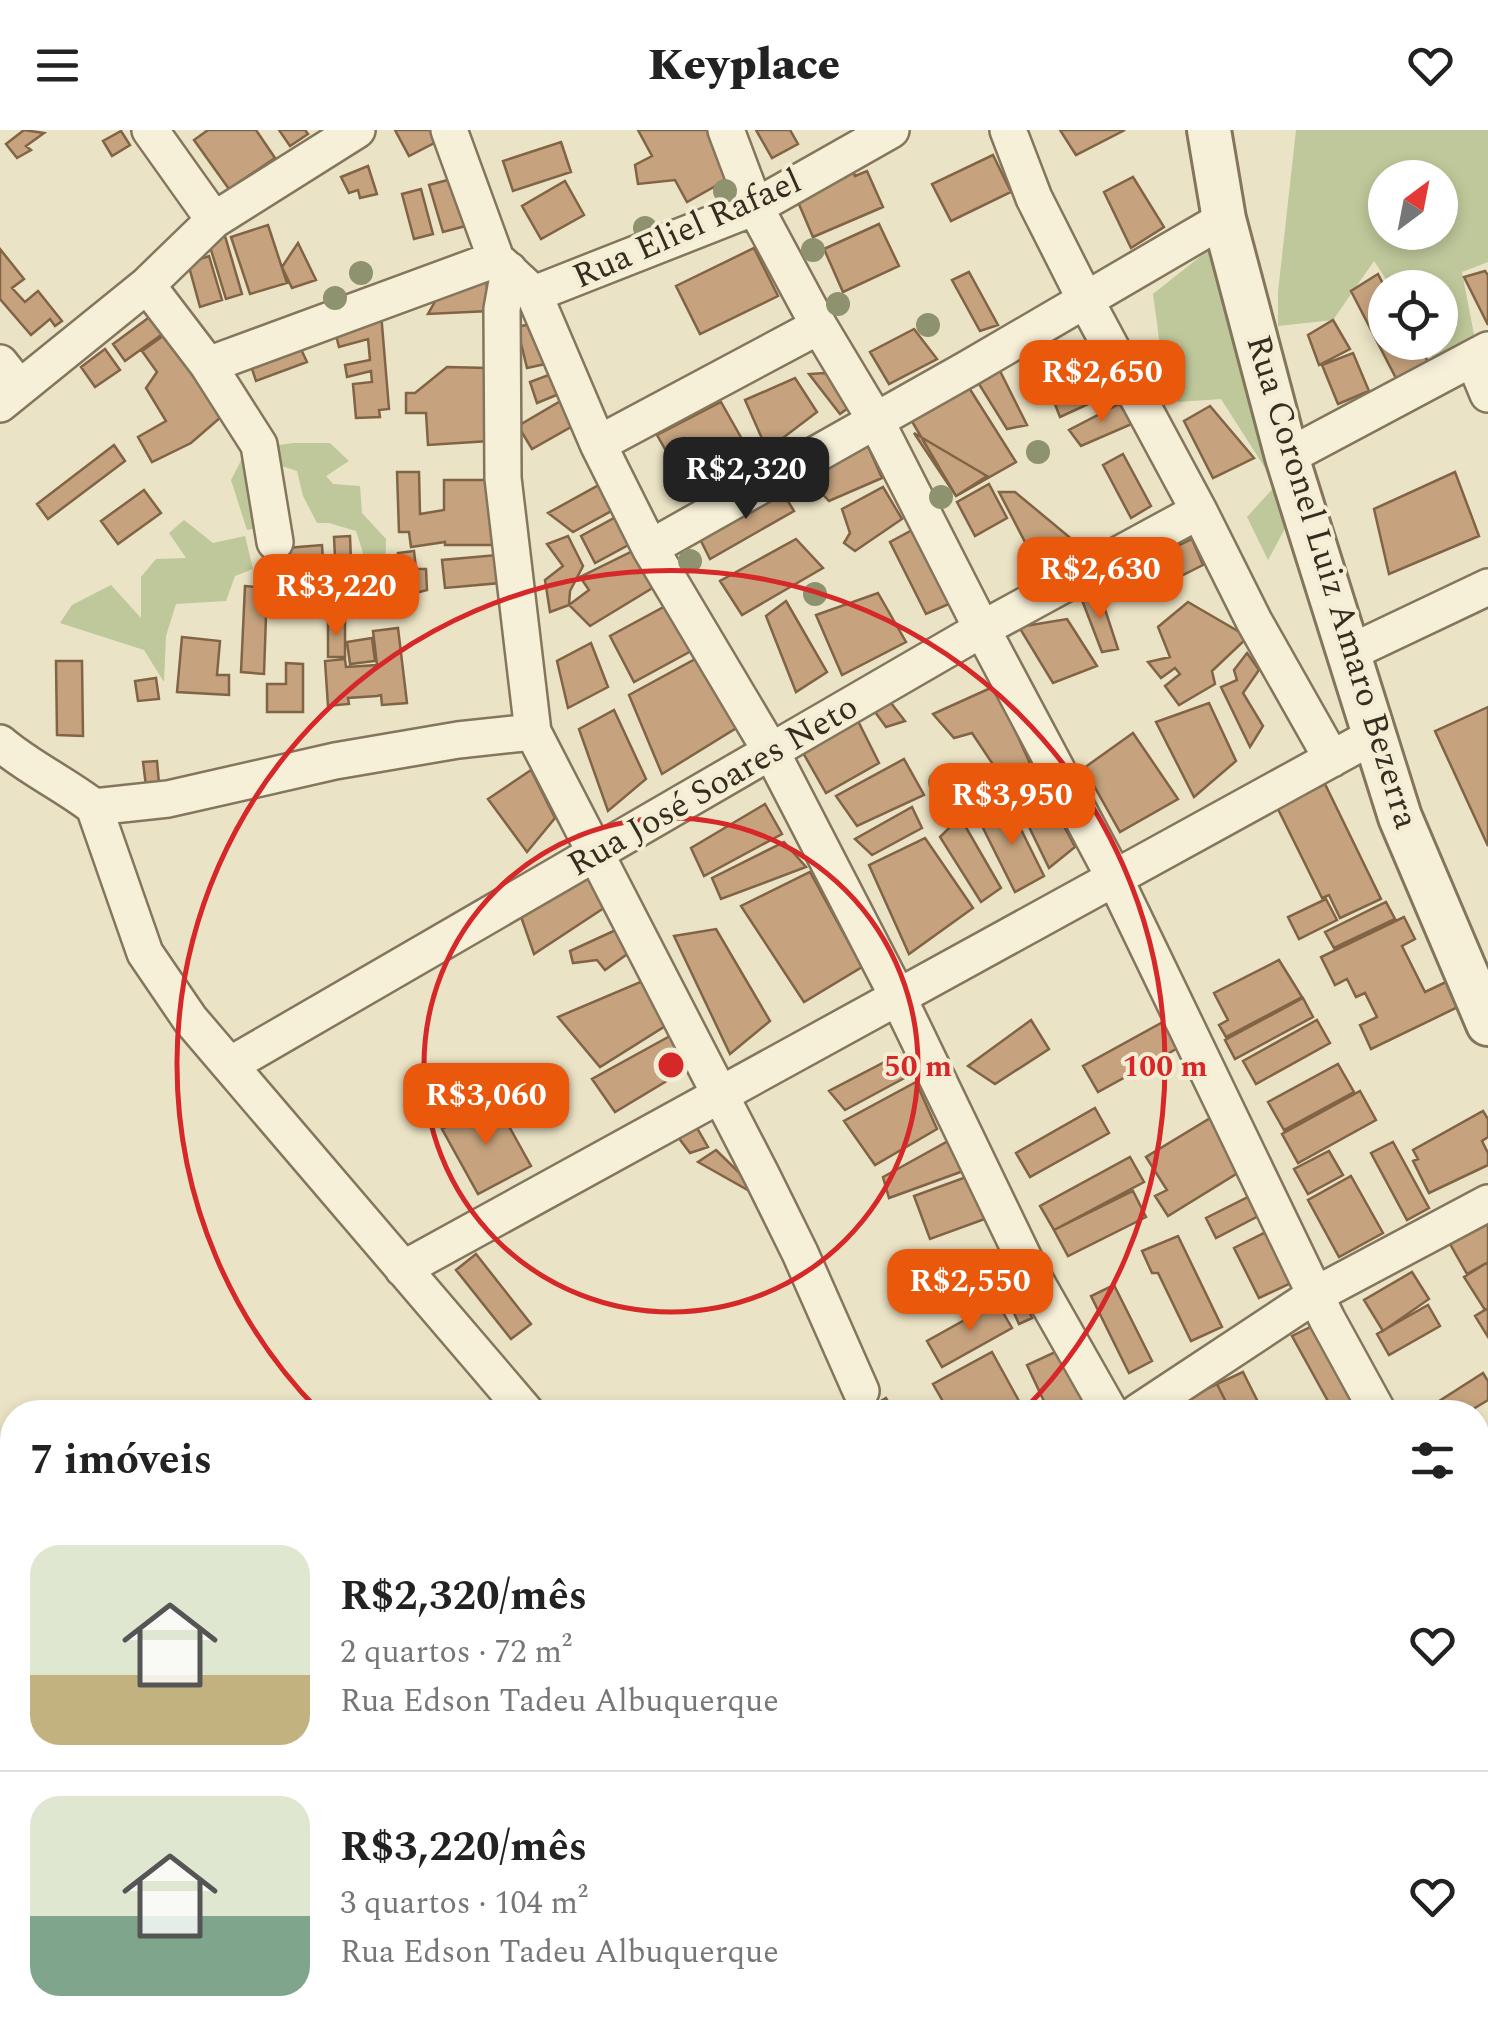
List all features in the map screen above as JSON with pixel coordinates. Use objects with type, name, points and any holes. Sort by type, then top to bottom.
[{"type":"street","points":[[150,130],[214,220]]},
{"type":"street","points":[[6,385],[146,285],[214,220],[357,130]]},
{"type":"street","points":[[449,130],[513,275],[650,548],[772,753],[900,1000],[1030,1271],[1103,1400]]},
{"type":"street","points":[[726,130],[756,207],[819,326],[876,421],[1115,878],[1316,1295],[1372,1400]]},
{"type":"street","name":"Rua Eliel Rafael","points":[[208,364],[756,207],[891,130]]},
{"type":"street","points":[[1008,130],[1034,198],[1086,301],[1254,621],[1332,759]]},
{"type":"street","name":"Rua Coronel Luiz Amaro Bezerra","points":[[1209,130],[1224,219],[1287,457],[1400,817],[1486,1017]]},
{"type":"street","points":[[650,548],[1224,219]]},
{"type":"street","points":[[513,275],[502,309],[503,478],[532,732],[800,1253],[861,1391]]},
{"type":"street","points":[[146,285],[208,364],[259,444],[274,542]]},
{"type":"street","points":[[598,444],[819,326]]},
{"type":"street","points":[[1287,457],[1481,354],[1488,394]]},
{"type":"street","name":"Rua José Soares Neto","points":[[230,1065],[982,629],[1199,511]]},
{"type":"street","points":[[1349,653],[1488,586]]},
{"type":"street","points":[[94,807],[168,799],[334,761],[532,732]]},
{"type":"street","points":[[403,1269],[900,1000],[1376,735]]},
{"type":"street","points":[[0,743],[22,762],[94,807],[146,953],[190,1019],[516,1400]]},
{"type":"street","points":[[1156,1400],[1316,1295],[1488,1203]]},
{"type":"green space","points":[[1296,130],[1488,130],[1488,262],[1462,272],[1476,345],[1458,354],[1458,270],[1380,270],[1374,261],[1333,320],[1278,326],[1278,292]]},
{"type":"green space","points":[[1211,248],[1293,514],[1268,560],[1247,517],[1276,485],[1221,399],[1178,402],[1166,390],[1153,294]]},
{"type":"green space","points":[[330,443],[349,461],[326,476],[333,484],[360,486],[362,513],[386,539],[385,582],[371,578],[356,531],[317,523],[303,496],[297,471],[278,465],[280,524],[247,530],[231,480],[247,449]]},
{"type":"green space","points":[[184,520],[213,543],[245,536],[253,569],[235,576],[226,601],[176,604],[166,636],[164,682],[144,650],[60,623],[72,605],[111,585],[141,618],[141,577],[156,559],[186,558],[169,533]]},
{"type":"building","points":[[24,130],[44,133],[26,146],[31,150],[17,158],[6,144]]},
{"type":"building","points":[[208,130],[256,130],[275,158],[229,189],[194,140]]},
{"type":"building","points":[[279,130],[305,130],[308,134],[290,146]]},
{"type":"building","points":[[395,130],[440,130],[444,138],[409,156]]},
{"type":"building","points":[[638,130],[710,130],[735,175],[687,202],[675,180],[638,184],[635,165],[652,156]]},
{"type":"building","points":[[756,130],[790,130],[798,144],[772,158]]},
{"type":"building","points":[[1060,130],[1125,130],[1076,155]]},
{"type":"building","points":[[121,131],[130,145],[112,156],[103,141]]},
{"type":"building","points":[[561,142],[571,172],[513,191],[503,161]]},
{"type":"building","points":[[993,155],[1011,192],[951,221],[932,184]]},
{"type":"building","points":[[850,164],[855,176],[867,171],[883,207],[813,237],[792,188]]},
{"type":"building","points":[[368,166],[377,194],[360,198],[358,190],[349,193],[341,177]]},
{"type":"building","points":[[459,177],[473,224],[443,232],[429,185]]},
{"type":"building","points":[[1133,177],[1164,227],[1131,248],[1104,192]]},
{"type":"building","points":[[565,181],[584,215],[541,239],[522,206]]},
{"type":"building","points":[[421,189],[433,234],[414,239],[402,194]]},
{"type":"building","points":[[879,224],[899,266],[843,292],[824,249]]},
{"type":"building","points":[[268,225],[287,283],[250,294],[231,237]]},
{"type":"building","points":[[225,236],[242,294],[226,299],[208,240]]},
{"type":"building","points":[[298,243],[316,280],[292,288],[282,267]]},
{"type":"building","points":[[754,248],[778,296],[700,334],[676,286]]},
{"type":"building","points":[[0,249],[24,279],[12,288],[25,302],[38,291],[62,321],[55,326],[50,319],[31,335],[0,299]]},
{"type":"building","points":[[209,256],[222,300],[200,307],[188,263]]},
{"type":"building","points":[[1485,271],[1488,275],[1488,325],[1464,277]]},
{"type":"building","points":[[969,272],[998,325],[980,331],[952,280]]},
{"type":"building","points":[[486,277],[489,311],[428,314],[442,289]]},
{"type":"building","points":[[1368,280],[1368,324],[1351,291]]},
{"type":"building","points":[[155,313],[168,330],[125,361],[113,344]]},
{"type":"building","points":[[381,313],[389,409],[379,410],[380,417],[356,418],[353,384],[372,382],[371,371],[347,377],[345,365],[370,360],[368,339],[339,347],[333,324]]},
{"type":"building","points":[[1333,320],[1350,349],[1319,365],[1308,335]]},
{"type":"building","points":[[540,322],[550,363],[527,368],[517,327]]},
{"type":"building","points":[[914,329],[937,359],[889,384],[870,352]]},
{"type":"building","points":[[170,331],[229,410],[191,443],[152,462],[138,437],[166,421],[146,388],[157,372],[142,351]]},
{"type":"building","points":[[1092,345],[1117,391],[1060,417],[1042,371]]},
{"type":"building","points":[[300,347],[307,362],[256,381],[248,357]]},
{"type":"building","points":[[105,349],[120,370],[95,387],[81,367]]},
{"type":"building","points":[[1353,353],[1369,391],[1338,404],[1322,365]]},
{"type":"building","points":[[1387,360],[1427,360],[1432,369],[1399,384]]},
{"type":"building","points":[[996,363],[1027,425],[1007,429],[969,368]]},
{"type":"building","points":[[447,367],[488,368],[489,441],[428,445],[426,413],[406,413],[406,393],[415,393]]},
{"type":"building","points":[[825,373],[852,405],[840,414],[809,374]]},
{"type":"building","points":[[551,374],[559,394],[537,403],[530,382]]},
{"type":"building","points":[[795,378],[817,412],[767,450],[745,400]]},
{"type":"building","points":[[966,383],[1016,462],[956,496],[907,413]]},
{"type":"building","points":[[564,399],[578,423],[532,449],[518,426]]},
{"type":"building","points":[[721,402],[747,448],[685,484],[657,435]]},
{"type":"building","points":[[1119,404],[1134,423],[1081,446],[1069,430]]},
{"type":"building","points":[[1210,406],[1254,458],[1213,478],[1184,421]]},
{"type":"building","points":[[914,433],[987,476],[956,496]]},
{"type":"building","points":[[867,444],[882,478],[829,501],[802,472]]},
{"type":"building","points":[[114,445],[125,461],[48,519],[37,504]]},
{"type":"building","points":[[1123,454],[1151,506],[1131,518],[1103,465]]},
{"type":"building","points":[[397,472],[419,472],[420,514],[444,510],[444,480],[494,480],[495,545],[445,542],[411,547],[409,532],[399,532]]},
{"type":"building","points":[[1455,472],[1479,536],[1389,574],[1374,509]]},
{"type":"building","points":[[608,480],[615,509],[573,532],[548,513]]},
{"type":"building","points":[[989,484],[1007,518],[975,536],[957,502]]},
{"type":"building","points":[[778,485],[794,511],[710,559],[698,535]]},
{"type":"building","points":[[883,487],[902,519],[855,551],[844,543],[850,533],[842,509]]},
{"type":"building","points":[[144,490],[161,513],[118,544],[101,521]]},
{"type":"building","points":[[999,492],[1015,492],[1080,546],[1038,567]]},
{"type":"building","points":[[616,517],[632,543],[595,563],[581,536]]},
{"type":"building","points":[[916,528],[951,603],[926,614],[890,542]]},
{"type":"building","points":[[350,536],[352,586],[370,583],[371,596],[337,599],[334,537]]},
{"type":"building","points":[[568,536],[583,566],[570,591],[569,605],[550,612],[545,580],[563,566],[547,544]]},
{"type":"building","points":[[796,539],[823,568],[742,615],[720,581]]},
{"type":"building","points":[[1192,539],[1203,565],[1165,584],[1137,566]]},
{"type":"building","points":[[322,545],[324,575],[277,579],[274,549]]},
{"type":"building","points":[[641,547],[659,584],[590,626],[569,605],[589,590],[580,577]]},
{"type":"building","points":[[414,551],[416,569],[426,569],[427,590],[404,596],[398,553]]},
{"type":"building","points":[[497,555],[500,583],[445,588],[442,560]]},
{"type":"building","points":[[1137,566],[1165,584],[1129,594],[1121,579]]},
{"type":"building","points":[[245,586],[267,588],[264,674],[241,672]]},
{"type":"building","points":[[1099,591],[1118,649],[1102,652],[1082,600]]},
{"type":"building","points":[[878,593],[906,642],[842,675],[816,615]]},
{"type":"building","points":[[786,601],[827,672],[796,692],[766,616]]},
{"type":"building","points":[[1188,602],[1248,637],[1212,671],[1215,684],[1179,705],[1165,686],[1180,674],[1175,668],[1161,678],[1148,662],[1170,657],[1158,627]]},
{"type":"building","points":[[671,603],[693,650],[634,682],[610,636]]},
{"type":"building","points":[[1067,619],[1097,666],[1053,683],[1019,627]]},
{"type":"building","points":[[328,621],[345,621],[345,657],[328,657]]},
{"type":"building","points":[[398,628],[407,703],[382,705],[381,695],[348,698],[349,704],[328,706],[325,661],[345,659],[346,667],[377,665],[373,631]]},
{"type":"building","points":[[182,637],[220,641],[217,675],[229,675],[229,695],[177,692]]},
{"type":"building","points":[[372,638],[375,661],[350,664],[347,642]]},
{"type":"building","points":[[591,643],[608,687],[568,708],[557,661]]},
{"type":"building","points":[[1247,653],[1259,670],[1243,693],[1263,726],[1250,747],[1221,687],[1237,680],[1234,670]]},
{"type":"building","points":[[699,657],[738,727],[662,774],[629,695]]},
{"type":"building","points":[[56,661],[82,661],[83,736],[57,735]]},
{"type":"building","points":[[286,663],[303,664],[303,712],[267,712],[267,684],[286,684]]},
{"type":"building","points":[[156,678],[159,699],[138,701],[135,681]]},
{"type":"building","points":[[995,686],[1033,770],[1010,790],[972,733],[954,738],[933,714]]},
{"type":"building","points":[[891,703],[905,721],[886,727],[875,712]]},
{"type":"building","points":[[1209,703],[1236,761],[1194,797],[1156,722]]},
{"type":"building","points":[[1488,707],[1488,846],[1435,731]]},
{"type":"building","points":[[614,710],[646,779],[608,811],[579,729]]},
{"type":"building","points":[[857,719],[879,763],[826,793],[802,751]]},
{"type":"building","points":[[1133,733],[1178,799],[1120,832],[1084,768]]},
{"type":"building","points":[[904,759],[924,795],[857,826],[836,796]]},
{"type":"building","points":[[157,761],[159,784],[146,786],[143,762]]},
{"type":"building","points":[[531,770],[555,818],[527,852],[488,799]]},
{"type":"building","points":[[1039,779],[1075,847],[1049,868],[1015,798]]},
{"type":"building","points":[[1325,784],[1381,899],[1340,918],[1329,895],[1322,898],[1277,807]]},
{"type":"building","points":[[1006,799],[1044,876],[1015,892],[982,826]]},
{"type":"building","points":[[765,804],[782,834],[704,876],[691,848]]},
{"type":"building","points":[[912,807],[922,828],[872,855],[855,839]]},
{"type":"building","points":[[960,817],[1001,888],[981,902],[940,837]]},
{"type":"building","points":[[925,838],[973,908],[909,954],[869,865]]},
{"type":"building","points":[[784,842],[806,867],[721,899],[712,878]]},
{"type":"building","points":[[810,872],[862,967],[804,1002],[741,906]]},
{"type":"building","points":[[588,877],[610,904],[534,954],[519,911]]},
{"type":"building","points":[[1326,899],[1337,920],[1299,939],[1288,917]]},
{"type":"building","points":[[1386,902],[1395,919],[1334,948],[1325,932]]},
{"type":"building","points":[[1404,917],[1415,939],[1402,946],[1425,992],[1446,982],[1458,1007],[1371,1049],[1360,1025],[1377,1017],[1365,993],[1356,997],[1347,979],[1335,985],[1321,957]]},
{"type":"building","points":[[618,929],[630,952],[605,970],[597,960],[573,963],[570,951]]},
{"type":"building","points":[[716,929],[770,1021],[730,1054],[674,936]]},
{"type":"building","points":[[1279,960],[1302,997],[1226,1037],[1219,1025],[1228,1020],[1214,993]]},
{"type":"building","points":[[645,980],[670,1023],[600,1067],[558,1017]]},
{"type":"building","points":[[1303,998],[1313,1017],[1235,1059],[1225,1040]]},
{"type":"building","points":[[1172,1017],[1187,1043],[1098,1092],[1083,1066]]},
{"type":"building","points":[[1031,1020],[1049,1049],[995,1084],[968,1066]]},
{"type":"building","points":[[1317,1020],[1330,1043],[1256,1084],[1243,1061]]},
{"type":"building","points":[[679,1031],[690,1067],[615,1112],[592,1079]]},
{"type":"building","points":[[900,1054],[910,1075],[845,1110],[829,1091]]},
{"type":"building","points":[[1338,1064],[1354,1092],[1284,1130],[1268,1102]]},
{"type":"building","points":[[916,1082],[937,1129],[875,1165],[844,1121]]},
{"type":"building","points":[[1360,1091],[1376,1120],[1298,1163],[1282,1134]]},
{"type":"building","points":[[495,1101],[531,1166],[478,1194],[442,1129]]},
{"type":"building","points":[[1095,1108],[1109,1133],[1030,1177],[1016,1153]]},
{"type":"building","points":[[1483,1111],[1488,1119],[1488,1137],[1482,1141],[1488,1165],[1429,1193],[1413,1161],[1418,1159],[1413,1150]]},
{"type":"building","points":[[1217,1114],[1249,1166],[1168,1216],[1155,1196],[1167,1190],[1146,1157]]},
{"type":"building","points":[[693,1121],[708,1147],[690,1153],[675,1133]]},
{"type":"building","points":[[950,1140],[966,1170],[889,1198],[883,1177]]},
{"type":"building","points":[[1393,1142],[1429,1208],[1407,1220],[1371,1153]]},
{"type":"building","points":[[716,1150],[760,1193],[753,1193],[698,1162]]},
{"type":"building","points":[[1329,1151],[1343,1175],[1308,1194],[1294,1169]]},
{"type":"building","points":[[1130,1157],[1144,1182],[1054,1230],[1040,1206]]},
{"type":"building","points":[[977,1173],[993,1216],[930,1239],[914,1196]]},
{"type":"building","points":[[1351,1176],[1383,1233],[1339,1257],[1308,1200]]},
{"type":"building","points":[[1133,1191],[1146,1217],[1068,1256],[1054,1230]]},
{"type":"building","points":[[1258,1192],[1268,1211],[1216,1238],[1206,1218]]},
{"type":"building","points":[[1488,1222],[1488,1262],[1467,1274],[1450,1244]]},
{"type":"building","points":[[1278,1226],[1304,1277],[1259,1298],[1234,1248]]},
{"type":"building","points":[[1178,1236],[1222,1327],[1191,1341],[1158,1273],[1152,1273],[1142,1251]]},
{"type":"building","points":[[476,1254],[531,1324],[511,1339],[456,1270]]},
{"type":"building","points":[[1488,1262],[1488,1308],[1485,1310],[1464,1277]]},
{"type":"building","points":[[1412,1272],[1429,1299],[1383,1331],[1364,1300]]},
{"type":"building","points":[[1114,1285],[1152,1361],[1129,1373],[1091,1296]]},
{"type":"building","points":[[1021,1292],[1032,1318],[1019,1324],[1007,1298]]},
{"type":"building","points":[[997,1302],[1012,1328],[942,1367],[927,1341]]},
{"type":"building","points":[[1428,1305],[1440,1326],[1389,1355],[1377,1334]]},
{"type":"building","points":[[1488,1308],[1488,1337],[1475,1316]]},
{"type":"building","points":[[1327,1319],[1370,1398],[1327,1400],[1292,1336]]},
{"type":"building","points":[[1064,1348],[1086,1399],[1043,1400],[1027,1365]]},
{"type":"building","points":[[992,1352],[1018,1400],[942,1400],[933,1384]]},
{"type":"building","points":[[1243,1372],[1257,1400],[1225,1400],[1217,1384]]},
{"type":"building","points":[[1483,1373],[1488,1381],[1488,1400],[1441,1400]]},
{"type":"building","points":[[1217,1384],[1225,1400],[1189,1400]]}]
